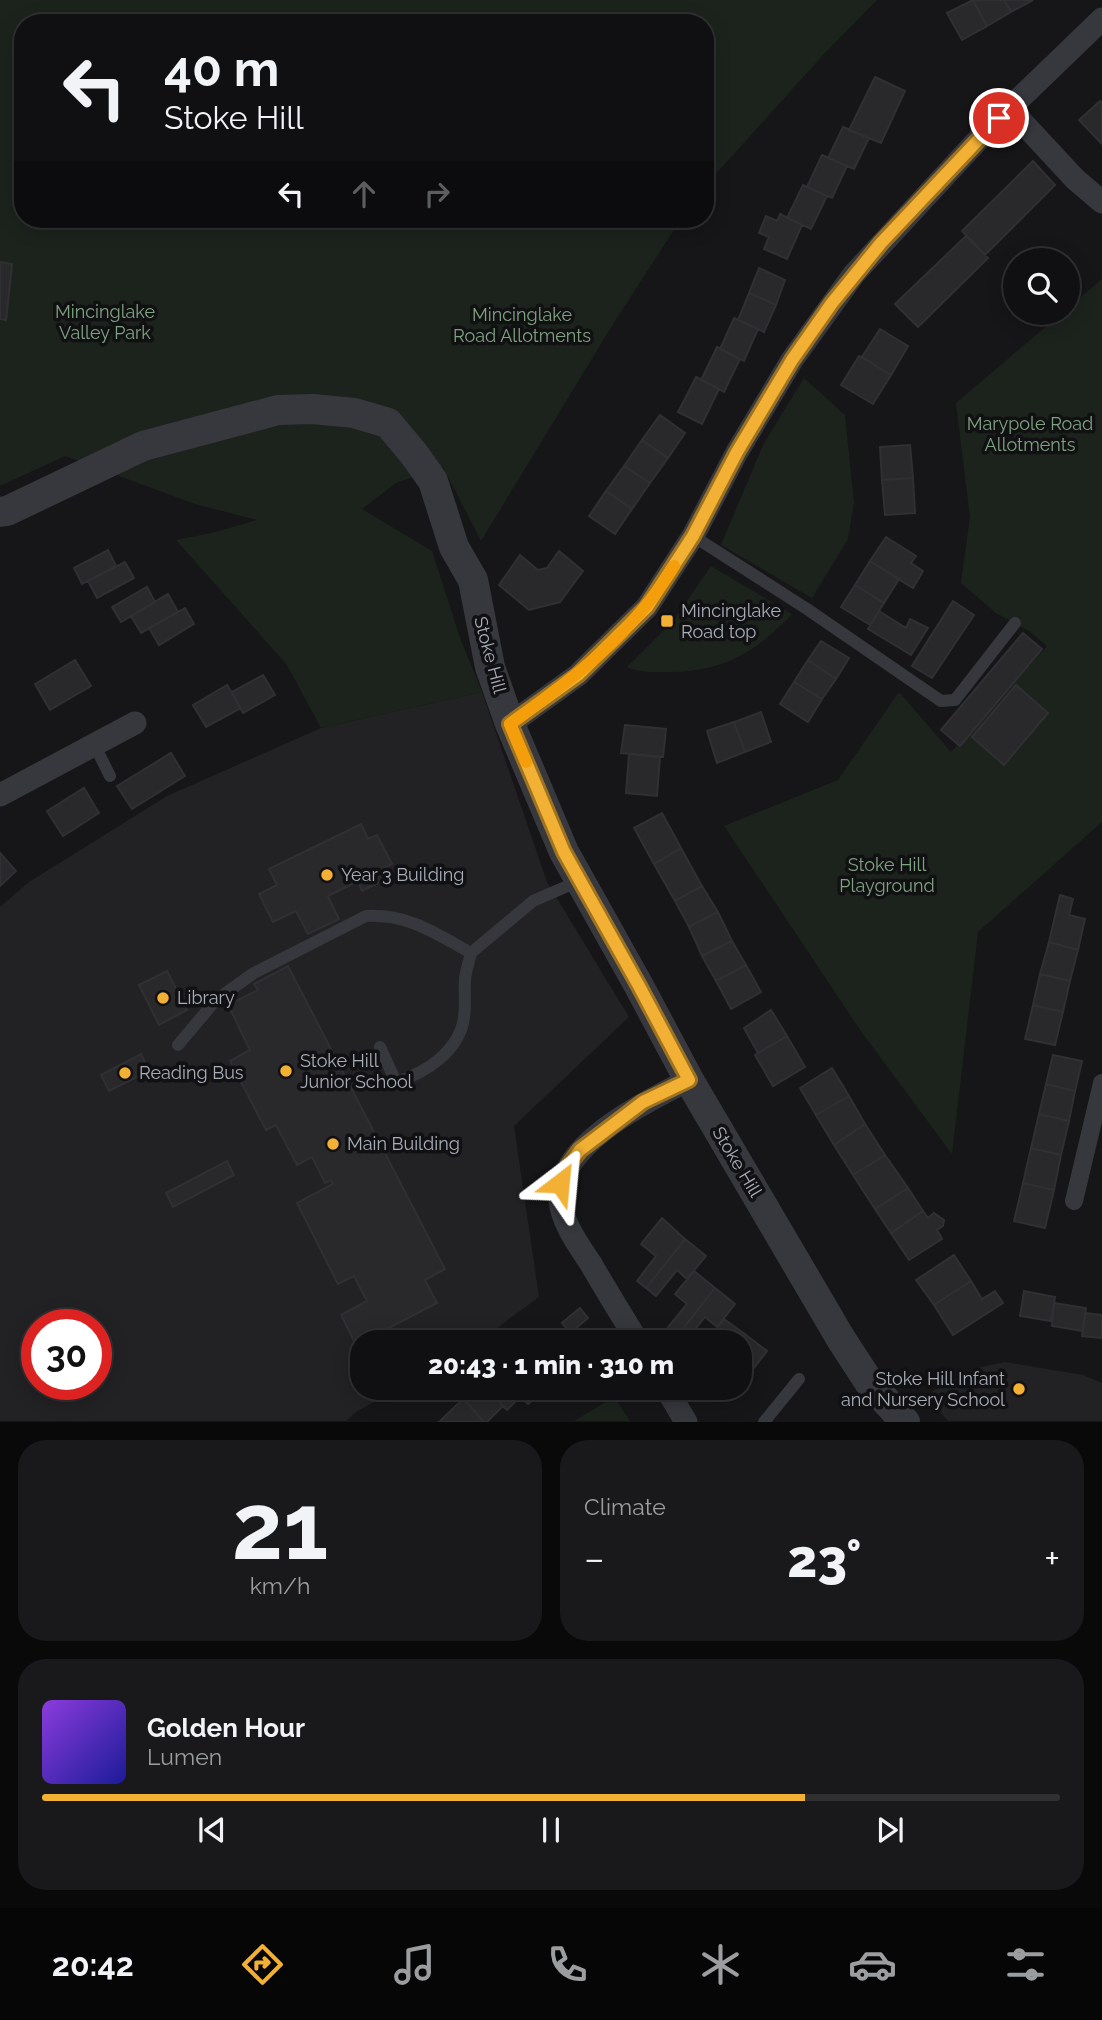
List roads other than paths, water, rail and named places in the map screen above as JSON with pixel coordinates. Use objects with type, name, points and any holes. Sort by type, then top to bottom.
[{"type":"street","points":[[510,724],[578,675],[647,607],[693,536],[737,452],[792,360],[832,303],[881,243],[1010,109],[1102,19]]},
{"type":"street","points":[[1010,109],[1075,179],[1102,202]]},
{"type":"street","name":"Stoke Hill","points":[[0,512],[143,446],[278,410],[313,409],[354,413],[388,423],[433,481],[454,547],[473,580],[490,667],[510,724],[564,852],[689,1080],[841,1339],[869,1381],[905,1422]]},
{"type":"street","points":[[0,795],[135,723]]},
{"type":"street","points":[[631,1330],[568,1227],[561,1206],[560,1183],[580,1150],[643,1102],[689,1080]]},
{"type":"street","points":[[1074,1201],[1102,1083]]},
{"type":"street","points":[[673,1400],[686,1422]]},
{"type":"lane","points":[[693,536],[807,609],[941,701],[955,701],[1015,623]]},
{"type":"lane","points":[[94,744],[110,776]]},
{"type":"lane","points":[[380,1047],[396,1082],[414,1076],[433,1063],[452,1047],[463,1022],[465,979],[471,953],[533,901],[580,881]]},
{"type":"lane","points":[[178,1045],[216,1000],[254,974],[366,916],[386,915],[410,921],[427,927],[471,953]]},
{"type":"lane","points":[[764,1422],[799,1379]]},
{"type":"place","name":"Mincinglake Road top","points":[[667,621]]},
{"type":"place","name":"Year 3 Building","points":[[327,875]]},
{"type":"place","name":"Library","points":[[163,998]]},
{"type":"place","name":"Stoke Hill Junior School","points":[[286,1071]]},
{"type":"place","name":"Reading Bus","points":[[125,1073]]},
{"type":"place","name":"Main Building","points":[[333,1144]]},
{"type":"place","name":"Stoke Hill Infant and Nursery School","points":[[1019,1389]]},
{"type":"park label","name":"Mincinglake Valley Park","points":[[105,322]]},
{"type":"park label","name":"Mincinglake Road Allotments","points":[[522,325]]},
{"type":"park label","name":"Marypole Road Allotments","points":[[1030,434]]},
{"type":"park label","name":"Stoke Hill Playground","points":[[887,875]]}]
